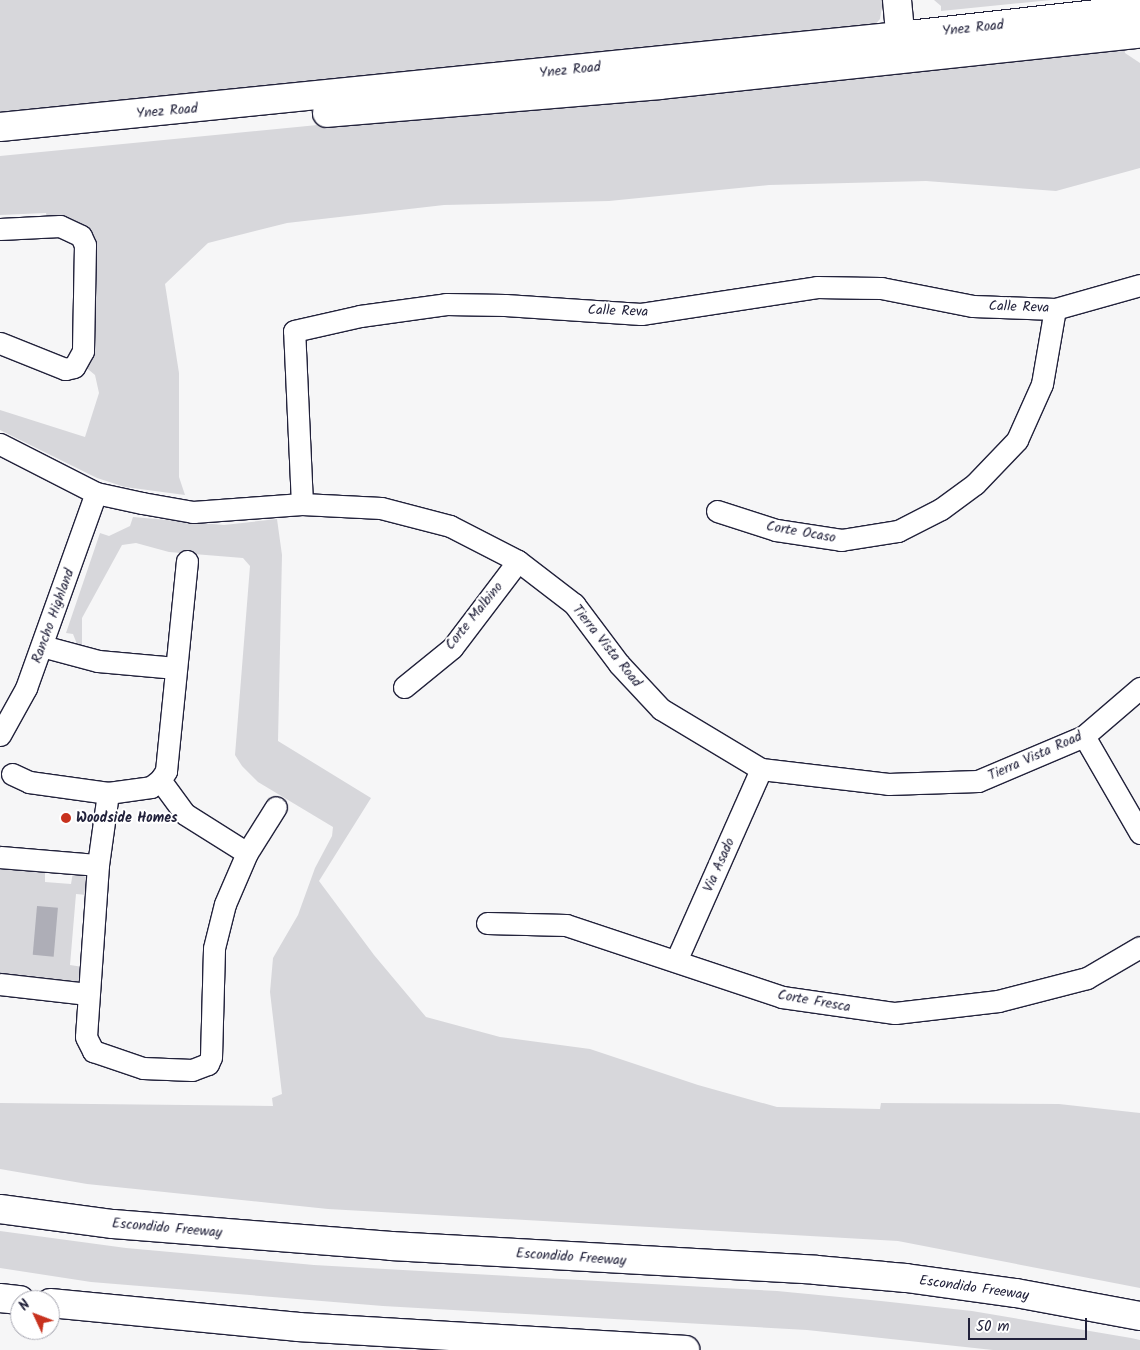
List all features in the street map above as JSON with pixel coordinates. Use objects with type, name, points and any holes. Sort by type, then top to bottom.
[{"type":"main road","points":[[897,0],[901,47]]},
{"type":"main road","name":"Ynez Road","points":[[0,144],[203,123],[659,85],[1140,8]]},
{"type":"main road","name":"Ynez Road","points":[[0,126],[901,47],[1140,34]]},
{"type":"main road","points":[[0,1199],[49,1216]]},
{"type":"main road","name":"Escondido Freeway","points":[[0,1208],[49,1216],[390,1246],[826,1271],[1016,1293],[1140,1316]]},
{"type":"main road","points":[[60,1304],[299,1326],[685,1350]]},
{"type":"street","points":[[0,229],[60,226],[81,236],[85,245],[82,351],[74,367],[65,369],[0,343]]},
{"type":"street","name":"Calle Reva","points":[[302,504],[294,332],[360,316],[446,304],[505,304],[640,314],[817,287],[881,288],[973,306],[1055,309],[1140,285]]},
{"type":"street","name":"Corte Ocaso","points":[[717,511],[776,530],[841,540],[898,531],[941,509],[975,484],[1017,440],[1042,384],[1055,309]]},
{"type":"street","name":"Tierra Vista Road","points":[[0,444],[96,493],[193,512],[302,504],[381,508],[450,526],[518,561],[574,604],[619,664],[661,709],[761,769],[888,784],[978,781],[1084,736],[1140,688]]},
{"type":"street","name":"Rancho Highland","points":[[0,734],[26,688],[96,493]]},
{"type":"street","points":[[12,774],[29,782],[108,793],[151,787],[160,780],[166,771],[187,561]]},
{"type":"street","name":"Corte Malbino","points":[[404,686],[452,648],[518,561]]},
{"type":"street","points":[[42,646],[98,661],[176,668]]},
{"type":"street","points":[[1084,736],[1140,833]]},
{"type":"street","name":"Via Asado","points":[[676,961],[761,769]]},
{"type":"street","points":[[160,780],[185,814],[247,853]]},
{"type":"street","points":[[108,793],[98,865],[86,1037],[93,1052],[143,1068],[192,1070],[208,1064],[211,1057],[214,948],[225,904],[247,853],[276,806]]},
{"type":"street","points":[[0,857],[98,865]]},
{"type":"street","name":"Corte Fresca","points":[[487,924],[566,925],[782,997],[895,1013],[998,1001],[1087,978],[1140,947]]},
{"type":"street","points":[[0,984],[88,994]]},
{"type":"shaded area","points":[[0,0],[882,0],[882,7],[880,19],[873,27],[0,120]]},
{"type":"shaded area","points":[[934,0],[1052,0],[941,11],[941,6]]},
{"type":"shaded area","points":[[1124,46],[1125,53],[1140,63],[1140,168],[1056,191],[926,181],[769,185],[609,201],[444,205],[287,223],[208,243],[165,284],[179,373],[179,477],[185,495],[125,487],[97,478],[0,430],[0,410],[85,437],[99,393],[95,375],[71,355],[74,346],[77,246],[67,237],[50,237],[46,213],[0,215],[0,156]]},
{"type":"shaded area","points":[[133,517],[224,525],[277,519],[282,555],[278,741],[371,798],[319,881],[374,955],[426,1017],[500,1037],[590,1049],[698,1085],[777,1107],[880,1109],[881,1103],[1059,1104],[1140,1113],[1140,1288],[898,1241],[328,1209],[87,1184],[0,1169],[0,1103],[273,1106],[272,1098],[282,1094],[270,992],[273,958],[298,915],[315,868],[332,836],[333,827],[258,782],[242,766],[235,755],[250,566],[243,558],[169,552],[136,543],[122,545],[82,618],[82,651],[75,650],[77,644],[73,634],[66,633],[100,533],[109,536],[130,526]]},
{"type":"shaded area","points":[[0,867],[45,871],[45,882],[71,884],[73,872],[86,877],[87,895],[76,894],[70,965],[83,967],[78,981],[70,984],[0,974]]},
{"type":"shaded area","points":[[37,906],[58,908],[54,957],[33,955]]},
{"type":"shaded area","points":[[0,1231],[126,1248],[314,1265],[777,1291],[881,1301],[972,1311],[1131,1338],[1140,1340],[1140,1350],[993,1350],[807,1330],[383,1306],[91,1282],[0,1268]]},
{"type":"place","name":"Woodside Homes","points":[[66,818]]}]
